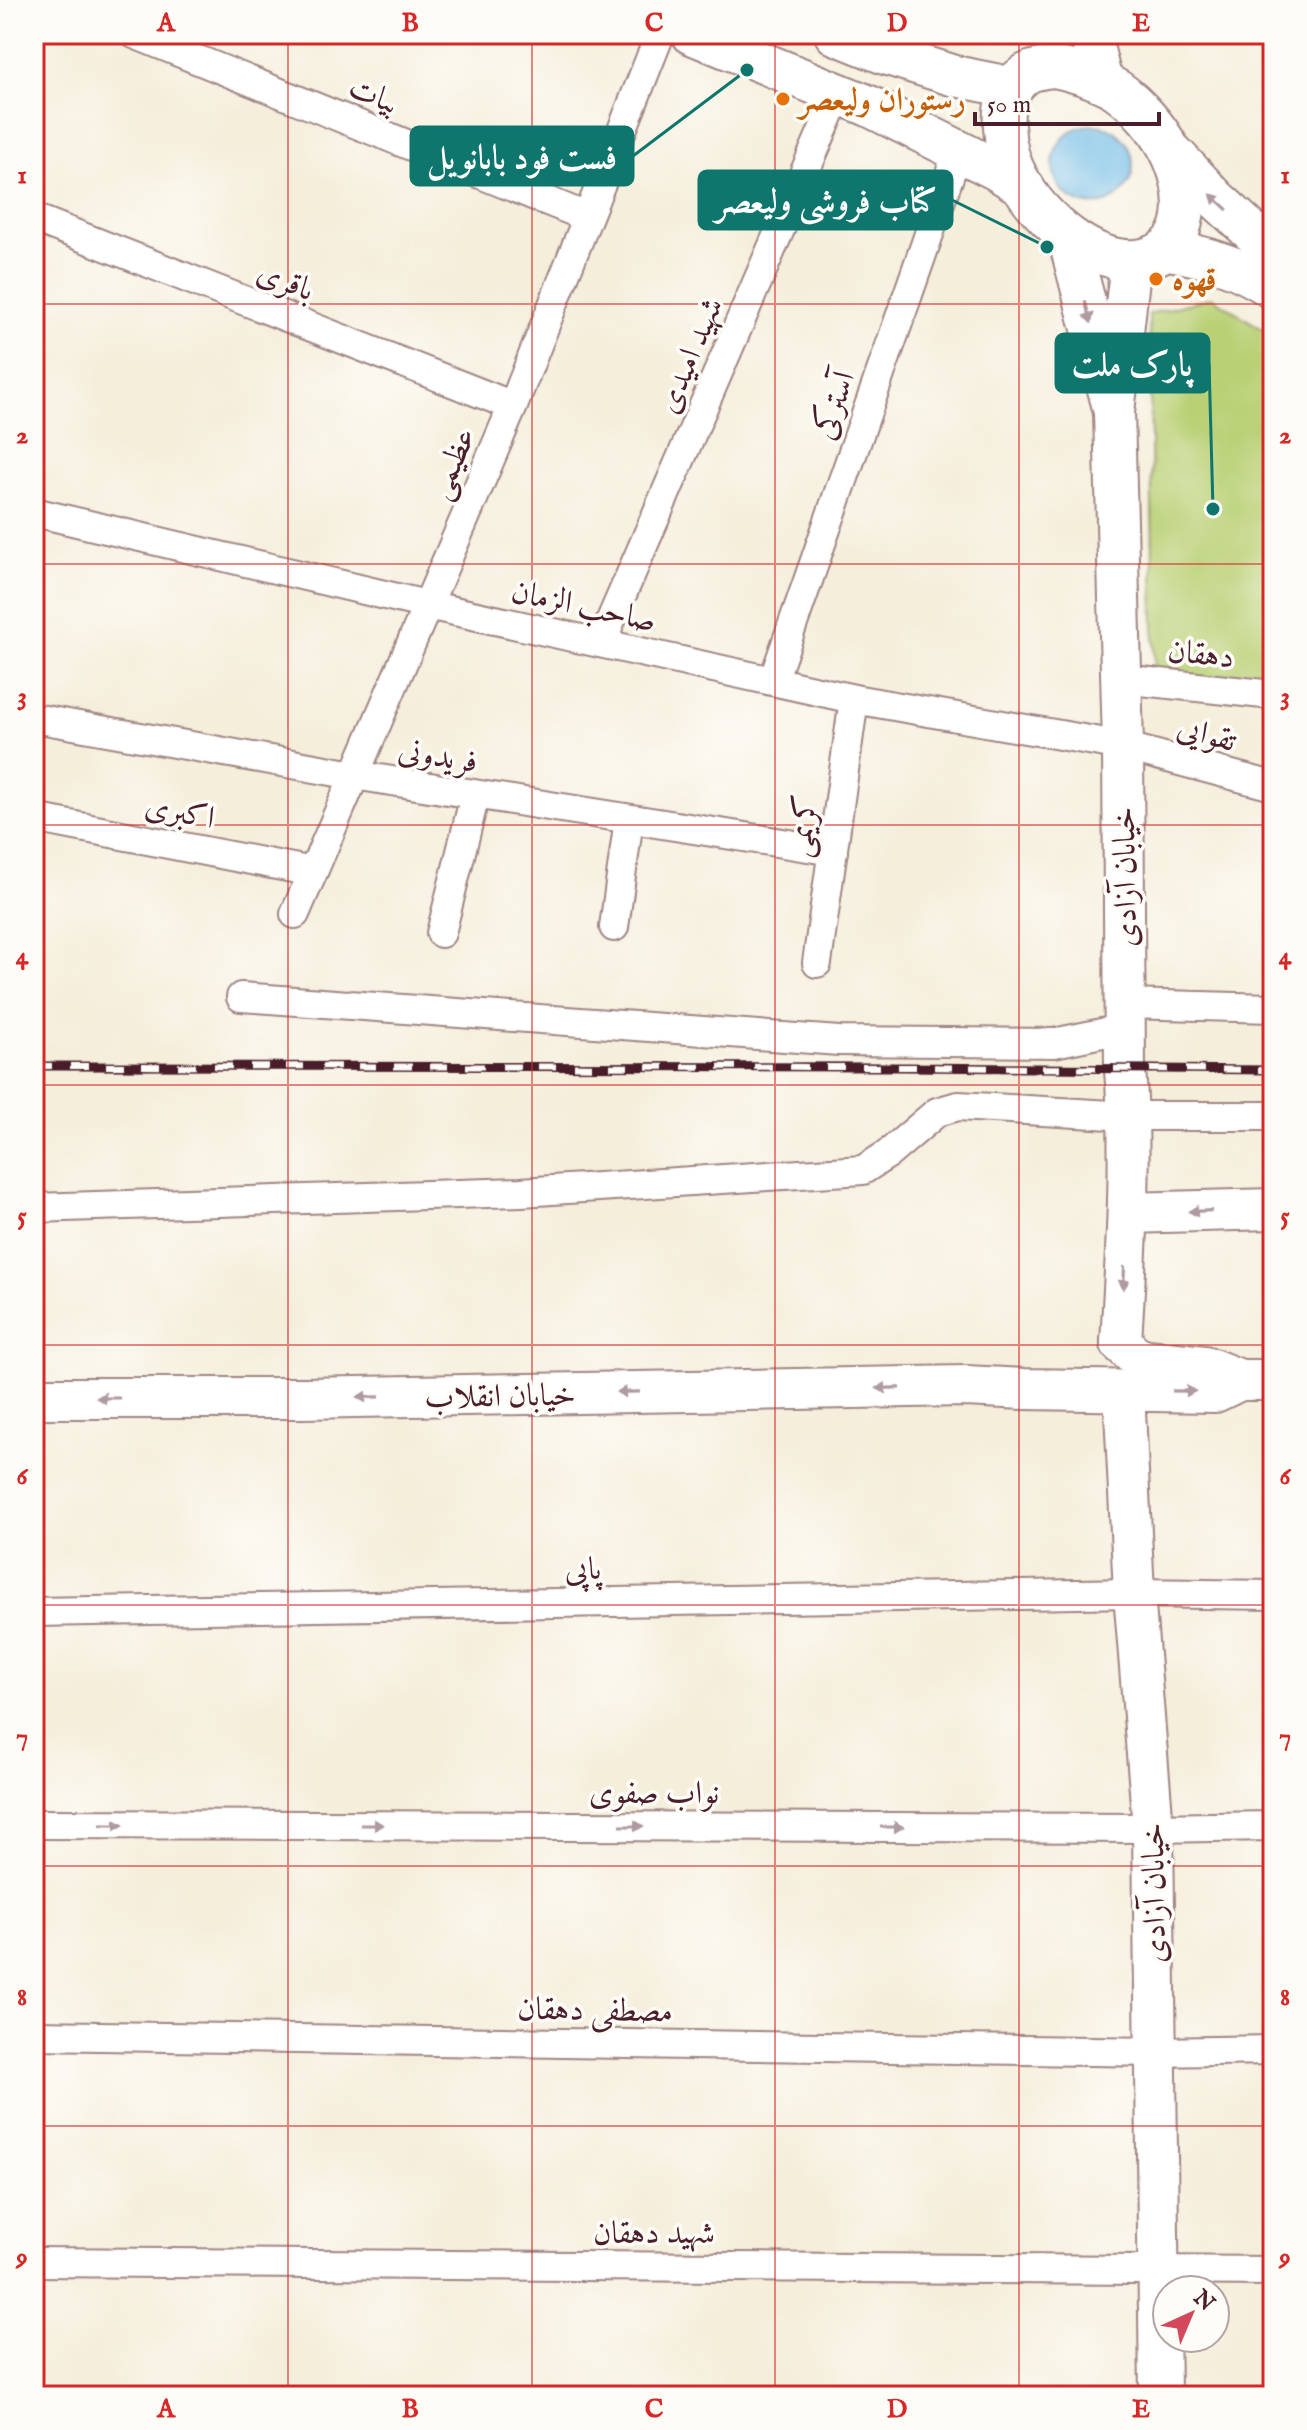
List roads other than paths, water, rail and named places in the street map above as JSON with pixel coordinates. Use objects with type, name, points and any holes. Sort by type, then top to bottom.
[{"type":"main road","points":[[692,34],[854,100],[1024,187]]},
{"type":"main road","points":[[835,34],[955,76],[1010,87]]},
{"type":"main road","points":[[1090,34],[1102,82]]},
{"type":"main road","points":[[1273,251],[1215,198],[1169,149],[1146,117],[1118,91],[1051,50],[1010,87],[1002,112],[1005,143],[1018,178],[1040,210],[1068,237],[1100,253],[1221,263],[1258,278],[1273,289]]},
{"type":"main road","points":[[854,100],[885,54]]},
{"type":"main road","points":[[1114,412],[1148,255],[1175,240],[1185,215],[1181,183],[1169,149]]},
{"type":"main road","points":[[1068,237],[1114,412]]},
{"type":"main road","name":"خیابان آزادی","points":[[1114,412],[1122,679],[1125,1070],[1129,1116],[1128,1213],[1121,1343]]},
{"type":"main road","points":[[1128,1213],[1273,1209]]},
{"type":"main road","name":"خیابان انقلاب","points":[[966,1386],[1022,1370],[1061,1370],[1084,1365],[1106,1355],[1121,1343],[1135,1356],[1147,1360],[1204,1366],[1256,1380]]},
{"type":"main road","name":"خیابان انقلاب","points":[[34,1398],[318,1398],[966,1386],[1215,1392],[1256,1380]]},
{"type":"main road","name":"خیابان آزادی","points":[[1124,1391],[1134,1593],[1153,1828],[1160,2396]]},
{"type":"street","name":"بیات","points":[[134,34],[587,217]]},
{"type":"street","name":"عظیمی","points":[[295,914],[513,406],[660,34]]},
{"type":"street","name":"شهید امیدی","points":[[601,643],[854,100]]},
{"type":"street","name":"آسترکی","points":[[773,681],[958,151]]},
{"type":"street","name":"باقری","points":[[34,218],[513,406]]},
{"type":"street","name":"صاحب الزمان","points":[[34,512],[427,605],[854,699],[1123,746]]},
{"type":"street","name":"دهقان","points":[[1122,679],[1273,695]]},
{"type":"street","name":"کریمی","points":[[817,963],[854,699]]},
{"type":"street","name":"فریدونی","points":[[34,718],[354,775],[833,851]]},
{"type":"street","name":"تقوایی","points":[[1123,746],[1273,786]]},
{"type":"street","points":[[441,933],[475,795]]},
{"type":"street","name":"اکبری","points":[[34,818],[313,872]]},
{"type":"street","points":[[614,927],[629,819]]},
{"type":"street","points":[[241,997],[839,1041],[1054,1043],[1126,1016],[1273,1008]]},
{"type":"street","points":[[34,1208],[521,1192],[863,1170],[888,1154],[937,1112],[958,1106],[1129,1116],[1273,1116]]},
{"type":"street","name":"پاپی","points":[[34,1612],[1134,1593],[1273,1595]]},
{"type":"street","name":"نواب صفوی","points":[[34,1824],[1273,1826]]},
{"type":"street","name":"مصطفی دهقان","points":[[34,2035],[1156,2052]]},
{"type":"street","points":[[1156,2052],[1273,2050]]},
{"type":"street","name":"شهید دهقان","points":[[34,2262],[1273,2271]]},
{"type":"water","points":[[1093,125],[1108,128],[1121,137],[1130,150],[1133,165],[1130,180],[1121,193],[1108,202],[1093,205],[1078,202],[1065,193],[1056,180],[1053,165],[1056,150],[1065,137],[1078,128]]},
{"type":"railway","points":[[34,1066],[1273,1070]]},
{"type":"place","name":"فست فود بابانویل","points":[[747,70]]},
{"type":"place","name":"رستوران ولیعصر","points":[[783,99]]},
{"type":"place","name":"کتاب فروشی ولیعصر","points":[[1047,247]]},
{"type":"place","name":"قهوه","points":[[1156,279]]},
{"type":"place","name":"پارک ملت","points":[[1213,509]]}]
